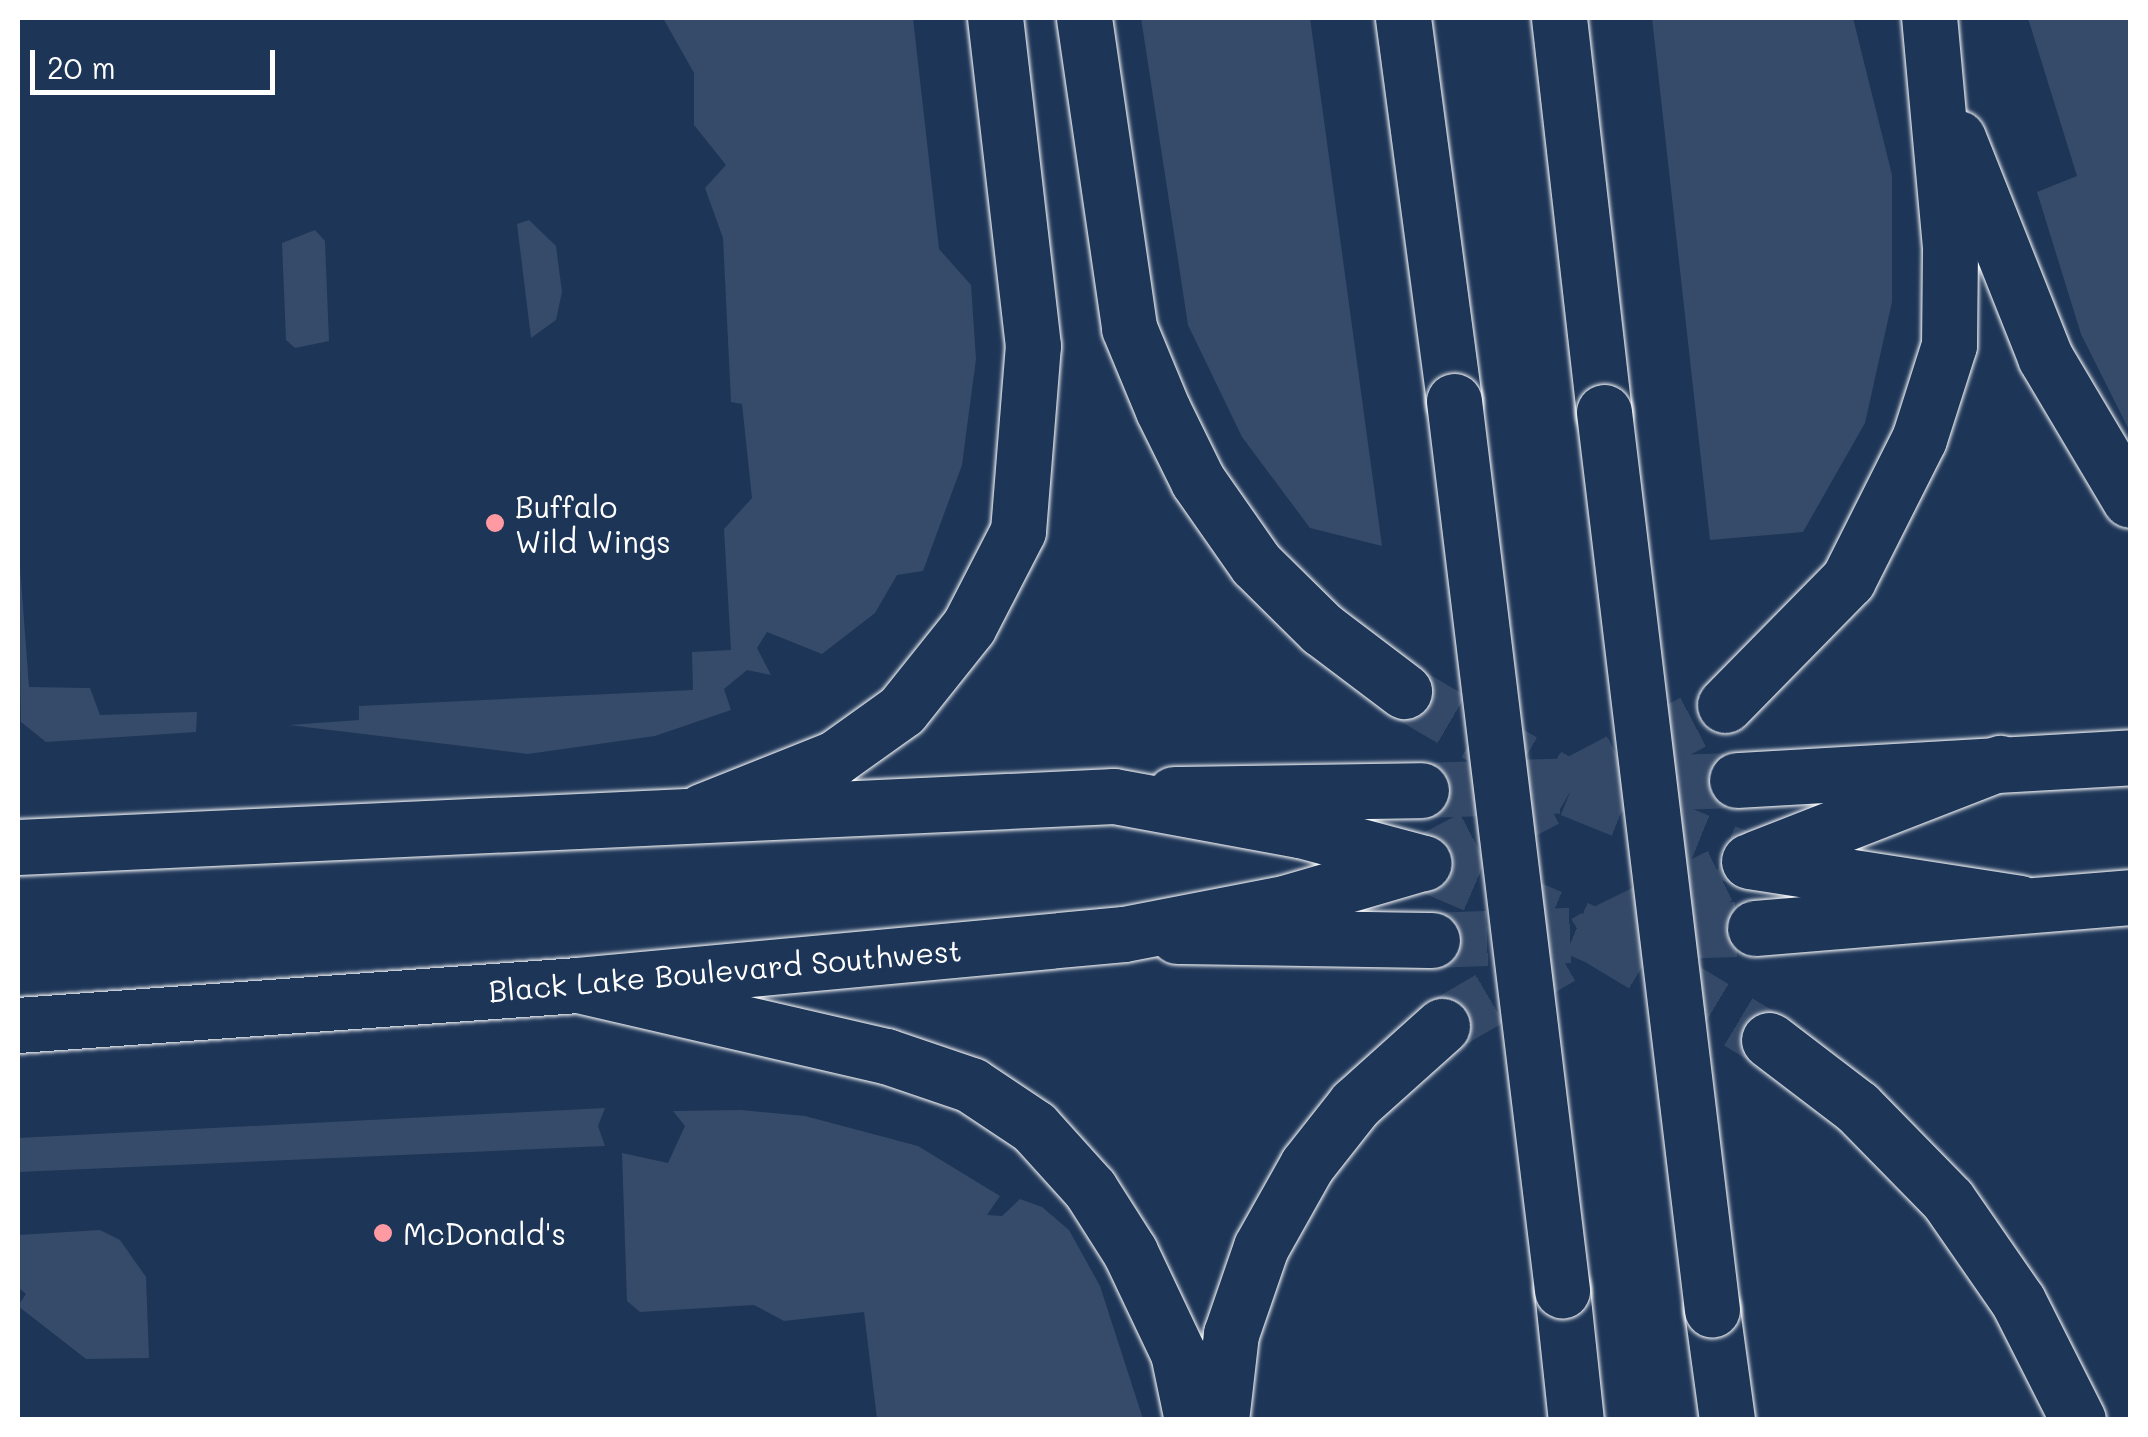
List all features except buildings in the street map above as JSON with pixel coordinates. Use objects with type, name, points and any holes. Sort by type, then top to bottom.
[{"type":"main road","points":[[702,811],[835,758],[902,710],[969,626],[1018,531],[1033,346],[995,18]]},
{"type":"main road","points":[[1084,18],[1129,328],[1163,410],[1198,481],[1256,564],[1322,628],[1404,690]]},
{"type":"main road","points":[[1403,18],[1454,401],[1576,1420]]},
{"type":"main road","points":[[1559,18],[1727,1420]]},
{"type":"main road","points":[[1725,706],[1835,602],[1880,529],[1919,439],[1949,346],[1941,94],[1929,18]]},
{"type":"main road","points":[[1941,94],[2045,357],[2130,500]]},
{"type":"main road","points":[[1736,780],[2130,757]]},
{"type":"main road","points":[[2000,763],[1749,861],[2019,903]]},
{"type":"main road","points":[[18,847],[702,811],[1420,790]]},
{"type":"main road","points":[[1114,796],[1300,830],[1424,863],[1288,902],[1124,934]]},
{"type":"main road","points":[[1755,928],[2019,903],[2130,897]]},
{"type":"main road","name":"Black Lake Boulevard Southwest","points":[[18,1025],[578,985],[1124,934],[1432,940]]},
{"type":"main road","points":[[578,985],[886,1056],[971,1086],[1034,1127],[1090,1189],[1130,1252],[1178,1353],[1192,1420]]},
{"type":"main road","points":[[1221,1420],[1231,1334],[1261,1247],[1307,1165],[1355,1104],[1442,1026]]},
{"type":"main road","points":[[1769,1040],[1858,1107],[1948,1200],[2018,1301],[2078,1420]]},
{"type":"shaded area","points":[[663,18],[913,18],[939,249],[971,285],[976,359],[962,465],[923,571],[897,575],[875,613],[822,654],[767,632],[757,648],[771,675],[747,670],[724,689],[731,710],[655,736],[528,754],[289,725],[359,720],[359,706],[693,690],[692,652],[731,650],[724,529],[752,498],[742,404],[731,402],[723,238],[705,188],[726,165],[694,125],[694,73]]},
{"type":"shaded area","points":[[1141,18],[1310,18],[1382,546],[1310,528],[1242,437],[1188,325]]},
{"type":"shaded area","points":[[1652,18],[1853,18],[1892,175],[1892,302],[1865,423],[1803,532],[1710,540]]},
{"type":"shaded area","points":[[2028,18],[2130,18],[2130,432],[2081,334],[2037,192],[2077,176]]},
{"type":"shaded area","points":[[529,220],[556,246],[562,292],[556,320],[531,338],[517,224]]},
{"type":"shaded area","points":[[315,230],[325,241],[329,341],[295,348],[286,340],[282,243]]},
{"type":"shaded area","points":[[18,539],[29,687],[90,688],[100,715],[197,712],[196,732],[46,742],[21,722]]},
{"type":"shaded area","points":[[605,1108],[598,1126],[605,1146],[18,1172],[18,1138]]},
{"type":"shaded area","points":[[741,1110],[805,1116],[918,1146],[1000,1196],[987,1215],[1002,1216],[1020,1199],[1042,1207],[1069,1230],[1100,1286],[1143,1419],[877,1419],[864,1312],[784,1321],[754,1305],[640,1312],[627,1301],[622,1153],[668,1163],[685,1126],[673,1111]]},
{"type":"shaded area","points":[[100,1230],[120,1240],[146,1277],[149,1358],[86,1359],[18,1306],[26,1294],[18,1287],[18,1235]]},
{"type":"tunnel","points":[[1404,691],[1571,789],[1749,861]]},
{"type":"tunnel","points":[[1424,863],[1725,705]]},
{"type":"tunnel","points":[[1421,790],[1737,780]]},
{"type":"tunnel","points":[[1442,1026],[1596,936],[1749,861]]},
{"type":"tunnel","points":[[1424,863],[1596,936],[1769,1040]]},
{"type":"tunnel","points":[[1432,940],[1755,928]]},
{"type":"place","name":"Buffalo Wild Wings","points":[[495,523]]},
{"type":"place","name":"McDonald's","points":[[383,1233]]}]
